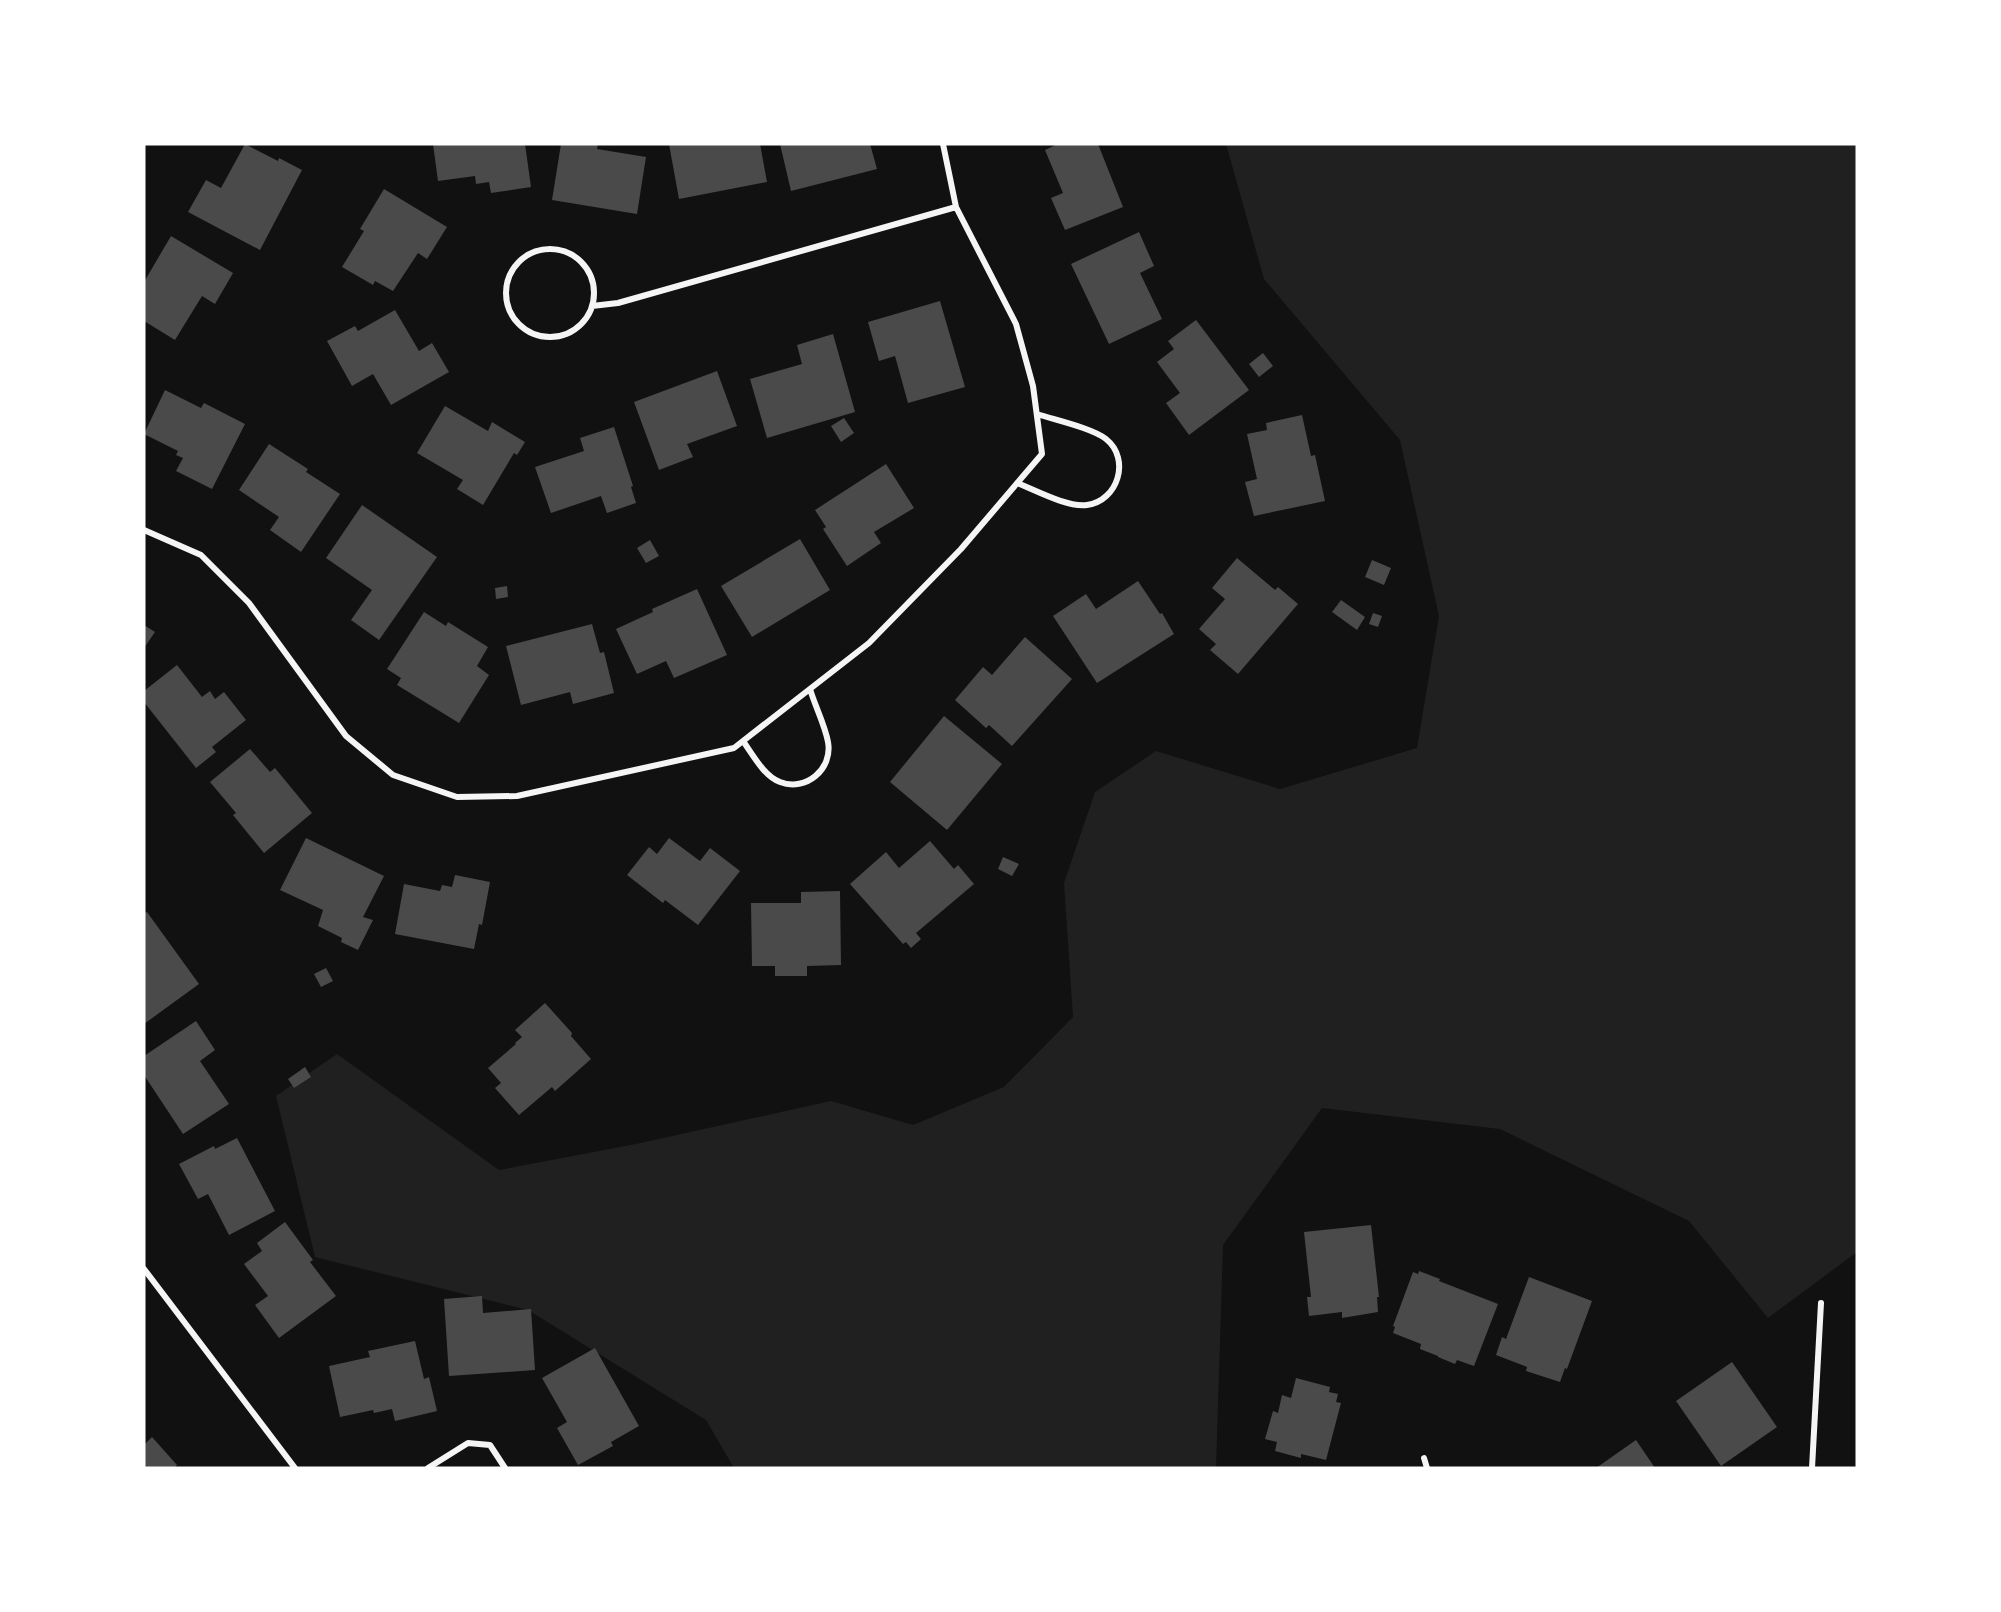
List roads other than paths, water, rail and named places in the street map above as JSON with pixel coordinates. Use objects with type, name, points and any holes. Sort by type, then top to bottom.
[{"type":"street","points":[[144,530],[201,555],[249,603],[346,736],[393,775],[457,797],[517,796],[734,748],[869,643],[961,549],[1042,454],[1033,386],[1016,324],[956,207],[943,144]]},
{"type":"street","points":[[592,306],[618,303],[956,207]]},
{"type":"street","points":[[554,249],[569,254],[582,263],[590,276],[594,291],[592,306],[585,320],[574,330],[560,337],[545,337],[530,333],[517,324],[509,311],[505,296],[507,281],[514,267],[525,256],[539,250],[554,249]]},
{"type":"street","points":[[1017,483],[1073,505],[1086,506],[1108,495],[1116,485],[1120,473],[1115,450],[1108,440],[1098,434],[1037,414]]},
{"type":"street","points":[[743,741],[763,768],[780,783],[803,783],[814,778],[823,768],[828,756],[828,743],[810,689]]},
{"type":"street","points":[[144,1269],[295,1468]]},
{"type":"street","points":[[1812,1468],[1821,1303]]},
{"type":"street","points":[[428,1468],[468,1443],[490,1445],[505,1468]]},
{"type":"street","points":[[1424,1458],[1427,1468]]}]
